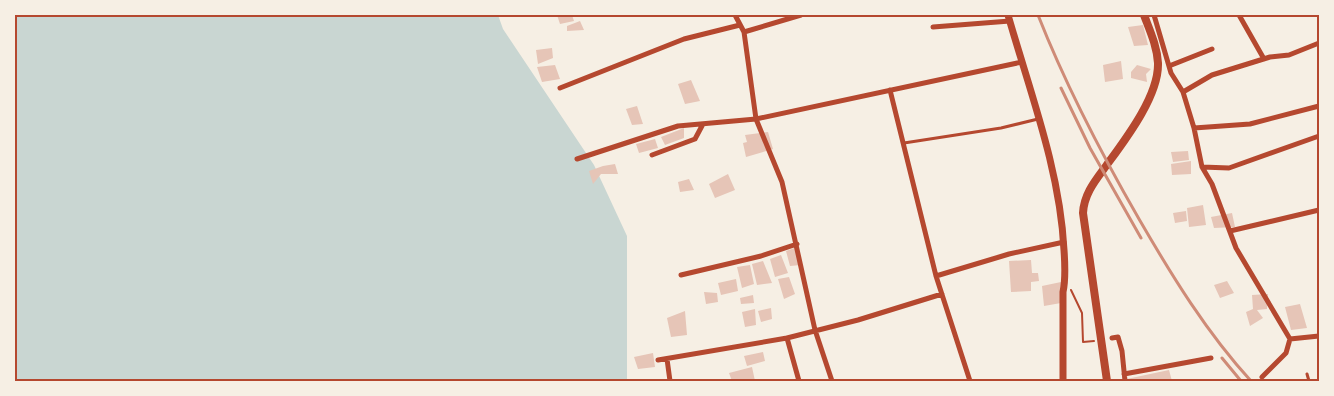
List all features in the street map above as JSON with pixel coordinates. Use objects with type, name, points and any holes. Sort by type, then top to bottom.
[{"type":"main road","points":[[1107,381],[1083,213],[1084,201],[1094,182],[1134,126],[1152,90],[1158,64],[1154,41],[1144,15]]},
{"type":"street","points":[[735,15],[744,32],[756,119],[782,182],[816,330],[832,381]]},
{"type":"street","points":[[744,32],[801,15]]},
{"type":"street","points":[[1240,15],[1264,58]]},
{"type":"street","points":[[1157,16],[1171,73],[1183,92],[1194,128],[1202,167],[1212,184],[1236,248],[1290,339],[1286,353],[1262,377]]},
{"type":"street","points":[[933,27],[1009,18],[1053,171],[1064,242],[1066,280],[1063,292],[1063,381]]},
{"type":"street","points":[[560,88],[684,40],[740,24]]},
{"type":"street","points":[[1183,92],[1212,75],[1264,58],[1288,55],[1319,43]]},
{"type":"street","points":[[1169,66],[1212,49]]},
{"type":"street","points":[[577,159],[678,126],[756,119],[1022,62]]},
{"type":"street","points":[[890,90],[936,276],[970,381]]},
{"type":"street","points":[[1194,128],[1250,124],[1319,106]]},
{"type":"street","points":[[652,156],[695,139],[703,124]]},
{"type":"street","points":[[1202,167],[1229,168],[1319,136]]},
{"type":"street","points":[[1230,231],[1319,210]]},
{"type":"street","points":[[936,276],[1009,254],[1064,242]]},
{"type":"street","points":[[681,275],[760,256],[797,244]]},
{"type":"street","points":[[658,360],[787,338],[858,320],[942,294]]},
{"type":"street","points":[[1290,339],[1319,336]]},
{"type":"street","points":[[1112,338],[1118,337],[1120,344],[1124,381]]},
{"type":"street","points":[[787,338],[799,381]]},
{"type":"street","points":[[1124,374],[1211,358]]},
{"type":"street","points":[[667,359],[670,381]]},
{"type":"lane","points":[[903,143],[1001,128],[1038,119]]},
{"type":"lane","points":[[1307,374],[1309,381]]},
{"type":"path","points":[[1066,280],[1082,313],[1083,342],[1096,341]]},
{"type":"shaded area","points":[[15,15],[498,15],[503,29],[594,165],[627,236],[627,381],[15,381]]},
{"type":"building","points":[[557,15],[572,15],[574,21],[560,24]]},
{"type":"building","points":[[580,21],[584,30],[567,31],[567,26]]},
{"type":"building","points":[[1143,25],[1148,45],[1134,46],[1128,27]]},
{"type":"building","points":[[552,48],[553,58],[538,64],[536,50]]},
{"type":"building","points":[[1121,61],[1123,79],[1105,82],[1103,65]]},
{"type":"building","points":[[555,65],[560,79],[542,82],[537,67]]},
{"type":"building","points":[[1137,65],[1151,69],[1146,74],[1147,82],[1131,78],[1131,72]]},
{"type":"building","points":[[691,80],[700,101],[685,104],[678,84]]},
{"type":"building","points":[[637,106],[643,124],[632,125],[626,109]]},
{"type":"building","points":[[684,128],[684,138],[665,145],[661,137]]},
{"type":"building","points":[[768,132],[773,149],[746,157],[743,143],[747,142],[745,135]]},
{"type":"building","points":[[655,139],[658,148],[639,153],[636,144]]},
{"type":"building","points":[[1188,151],[1189,160],[1173,162],[1171,152]]},
{"type":"building","points":[[1191,161],[1191,174],[1172,175],[1171,164]]},
{"type":"building","points":[[615,164],[618,174],[601,174],[593,184],[589,171]]},
{"type":"building","points":[[728,174],[735,190],[715,198],[709,184]]},
{"type":"building","points":[[689,179],[694,190],[680,192],[678,182]]},
{"type":"building","points":[[1203,205],[1206,225],[1189,227],[1187,208]]},
{"type":"building","points":[[1186,211],[1187,221],[1175,223],[1173,213]]},
{"type":"building","points":[[1232,213],[1235,227],[1214,228],[1211,217]]},
{"type":"building","points":[[797,247],[801,265],[790,266],[786,251]]},
{"type":"building","points":[[781,255],[788,273],[775,277],[770,259]]},
{"type":"building","points":[[1031,260],[1032,273],[1038,273],[1039,281],[1031,282],[1031,291],[1011,292],[1009,261]]},
{"type":"building","points":[[763,261],[772,283],[757,285],[752,264]]},
{"type":"building","points":[[750,265],[754,284],[742,288],[737,267]]},
{"type":"building","points":[[789,277],[795,294],[784,299],[778,279]]},
{"type":"building","points":[[736,279],[738,291],[721,295],[718,283]]},
{"type":"building","points":[[1227,281],[1234,293],[1220,298],[1214,285]]},
{"type":"building","points":[[1061,282],[1061,303],[1044,306],[1042,286]]},
{"type":"building","points":[[704,292],[717,293],[718,302],[706,304]]},
{"type":"building","points":[[1268,294],[1267,309],[1257,310],[1263,318],[1250,326],[1246,312],[1253,309],[1252,295]]},
{"type":"building","points":[[753,295],[754,303],[741,304],[740,298]]},
{"type":"building","points":[[1300,304],[1307,328],[1291,330],[1285,307]]},
{"type":"building","points":[[771,308],[772,319],[761,322],[758,311]]},
{"type":"building","points":[[755,309],[756,325],[745,327],[742,312]]},
{"type":"building","points":[[685,311],[687,335],[671,337],[667,318]]},
{"type":"building","points":[[763,352],[765,361],[747,366],[744,356]]},
{"type":"building","points":[[653,353],[655,367],[638,369],[634,357]]},
{"type":"building","points":[[752,367],[755,381],[732,381],[729,373]]},
{"type":"building","points":[[1169,370],[1172,381],[1122,381],[1122,380]]},
{"type":"railway","points":[[1038,15],[1060,68],[1085,119],[1164,262],[1205,324],[1251,381]]},
{"type":"railway","points":[[1061,88],[1090,148],[1141,238]]},
{"type":"railway","points":[[1222,358],[1241,381]]}]
